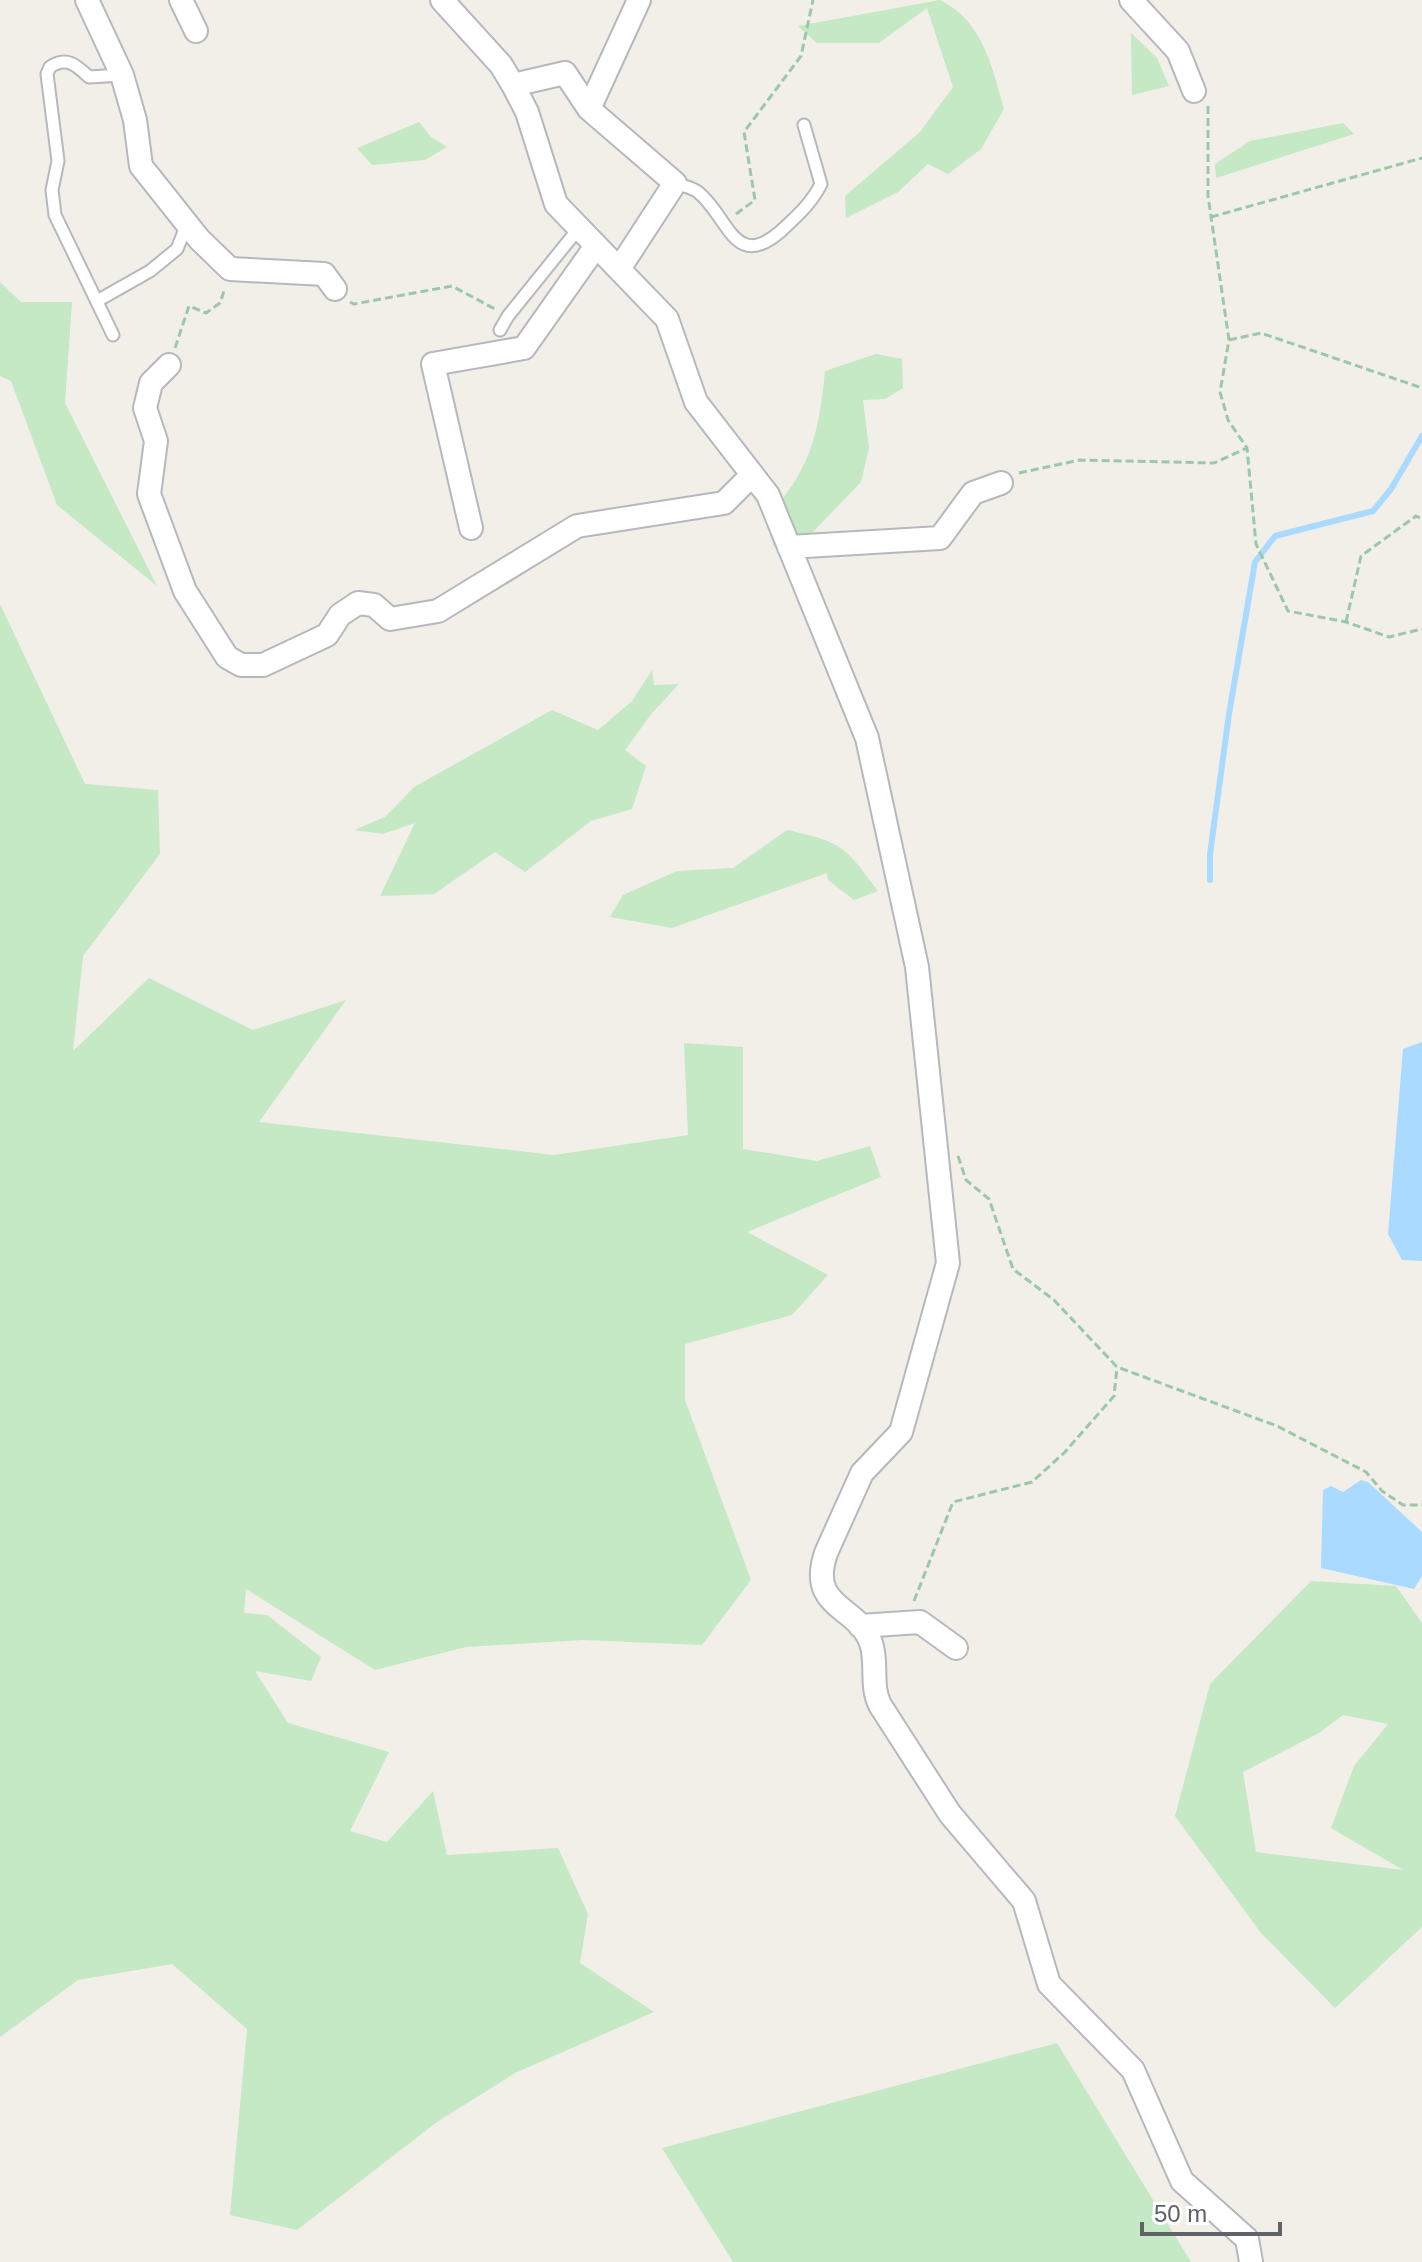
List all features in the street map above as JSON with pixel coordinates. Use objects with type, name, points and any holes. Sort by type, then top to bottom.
[{"type":"street","points":[[87,0],[122,75],[135,120],[141,166],[187,224],[230,269],[324,274],[335,289]]},
{"type":"street","points":[[181,0],[196,31]]},
{"type":"street","points":[[442,0],[501,65],[513,85],[535,136],[550,193],[579,228],[667,319],[696,402],[768,495],[867,738],[917,967],[948,1263],[901,1432],[862,1473],[821,1566],[830,1602],[860,1626],[870,1641],[873,1692],[950,1814],[1024,1901],[1049,1984],[1133,2070],[1182,2181],[1247,2239],[1251,2262]]},
{"type":"street","points":[[589,109],[639,0]]},
{"type":"street","points":[[1131,0],[1178,51],[1194,91]]},
{"type":"street","points":[[513,85],[565,73],[589,109],[675,183],[619,269]]},
{"type":"street","points":[[471,528],[433,364],[524,348],[596,246]]},
{"type":"street","points":[[169,365],[151,383],[145,408],[156,441],[149,494],[185,591],[227,657],[241,665],[263,665],[300,650],[327,635],[340,615],[358,603],[374,605],[390,619],[438,611],[577,526],[724,503],[752,475]]},
{"type":"street","points":[[789,547],[940,538],[973,493],[1001,483]]},
{"type":"street","points":[[860,1626],[920,1622],[956,1648]]},
{"type":"lane","points":[[113,335],[55,215],[52,190],[58,161],[47,74],[50,67],[65,61],[74,63],[89,77],[122,75]]},
{"type":"lane","points":[[675,183],[697,190],[740,244],[754,247],[766,244],[808,207],[821,184],[804,125]]},
{"type":"lane","points":[[97,301],[150,271],[177,249],[187,224]]},
{"type":"lane","points":[[500,330],[579,228]]},
{"type":"path","points":[[724,223],[755,200],[744,132],[801,56],[813,0]]},
{"type":"path","points":[[1194,91],[1208,93],[1211,217],[1229,340],[1220,392],[1228,420],[1247,448],[1256,544],[1288,611],[1346,622],[1389,637],[1422,629]]},
{"type":"path","points":[[1211,217],[1422,158]]},
{"type":"path","points":[[169,365],[189,306],[206,313],[220,303],[230,269]]},
{"type":"path","points":[[335,289],[354,304],[452,286],[508,316]]},
{"type":"path","points":[[1229,340],[1261,333],[1422,388]]},
{"type":"path","points":[[1001,483],[1016,474],[1080,460],[1214,463],[1247,448]]},
{"type":"path","points":[[1346,622],[1361,556],[1416,516],[1422,519]]},
{"type":"path","points":[[934,1129],[954,1143],[966,1180],[989,1199],[1013,1269],[1054,1300],[1117,1367],[1277,1426],[1366,1472],[1382,1491],[1403,1505],[1422,1505]]},
{"type":"path","points":[[905,1623],[953,1502],[1032,1482],[1065,1452],[1114,1396],[1117,1367]]},
{"type":"green space","points":[[940,0],[955,9],[976,33],[990,62],[1004,109],[981,149],[948,174],[928,164],[898,192],[846,218],[845,196],[920,132],[953,87],[927,8],[879,43],[817,43],[798,26]]},
{"type":"green space","points":[[1131,33],[1157,58],[1169,86],[1132,95]]},
{"type":"green space","points":[[419,122],[431,137],[447,147],[425,160],[372,165],[357,148]]},
{"type":"green space","points":[[1343,123],[1354,134],[1216,178],[1215,164],[1250,141]]},
{"type":"green space","points":[[0,282],[21,302],[72,302],[65,403],[157,586],[57,505],[11,381],[0,376]]},
{"type":"green space","points":[[876,354],[902,359],[903,388],[885,399],[863,400],[869,448],[861,482],[808,537],[774,547],[765,519],[793,485],[810,451],[825,371]]},
{"type":"green space","points":[[0,604],[85,784],[158,790],[160,854],[83,956],[73,1051],[149,978],[253,1030],[346,1000],[259,1122],[554,1155],[688,1135],[684,1043],[743,1047],[743,1149],[817,1161],[870,1146],[881,1177],[747,1232],[828,1275],[792,1315],[685,1344],[685,1400],[751,1580],[702,1645],[583,1640],[466,1647],[375,1670],[246,1589],[244,1613],[267,1615],[321,1657],[311,1681],[255,1671],[288,1723],[389,1752],[350,1831],[387,1842],[433,1791],[447,1855],[558,1848],[588,1914],[580,1963],[654,2012],[515,2073],[437,2122],[297,2230],[230,2215],[247,2029],[172,1964],[78,1980],[0,2037]]},
{"type":"green space","points":[[652,670],[654,685],[679,684],[652,713],[625,750],[646,766],[632,809],[591,821],[525,872],[495,852],[434,894],[380,896],[415,823],[383,834],[354,830],[385,817],[414,787],[552,710],[598,730],[632,701]]},
{"type":"green space","points":[[787,830],[820,838],[841,848],[858,864],[878,891],[854,900],[828,880],[827,873],[672,928],[610,917],[623,895],[677,871],[733,868]]},
{"type":"green space","points":[[1311,1581],[1396,1586],[1422,1623],[1422,1927],[1335,2008],[1261,1933],[1175,1816],[1210,1684]],"holes":[[[1343,1715],[1388,1724],[1354,1766],[1331,1828],[1403,1870],[1256,1852],[1243,1772],[1319,1733]]]},
{"type":"green space","points":[[1057,2043],[1191,2262],[733,2262],[662,2148]]},
{"type":"water","points":[[1422,1042],[1422,1261],[1402,1260],[1388,1234],[1403,1049]]},
{"type":"water","points":[[1361,1480],[1368,1482],[1422,1532],[1422,1576],[1414,1589],[1321,1568],[1323,1490],[1331,1486],[1343,1492]]},
{"type":"waterway","points":[[1210,880],[1210,854],[1229,714],[1255,562],[1275,536],[1373,511],[1391,489],[1422,436]]}]
